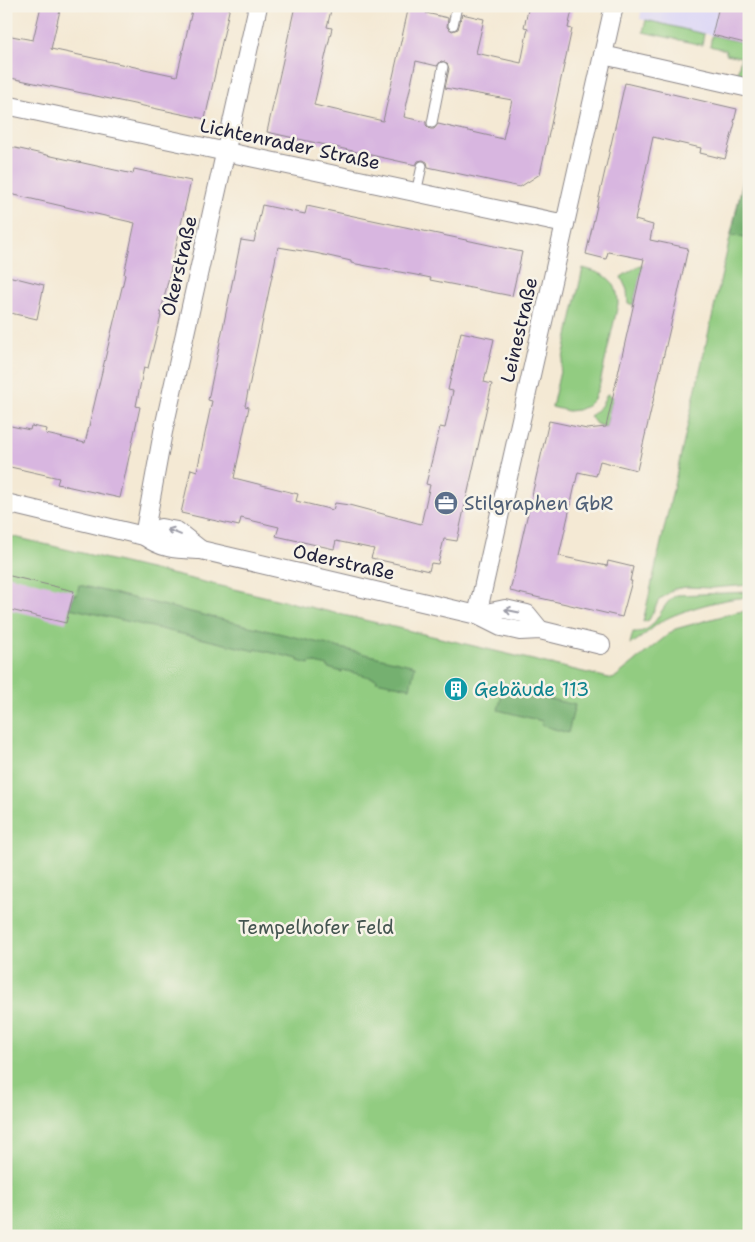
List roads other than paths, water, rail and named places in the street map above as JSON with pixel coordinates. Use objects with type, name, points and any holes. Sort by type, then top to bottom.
[{"type":"street","name":"Okerstraße","points":[[144,536],[163,432],[258,6]]},
{"type":"street","name":"Leinestraße","points":[[477,615],[614,6]]},
{"type":"street","points":[[603,55],[749,88]]},
{"type":"street","name":"Lichtenrader Straße","points":[[6,105],[565,224]]},
{"type":"street","name":"Oderstraße","points":[[6,504],[144,536],[161,528],[177,531],[201,550],[477,615],[511,629],[520,631],[540,630],[601,645]]},
{"type":"lane","points":[[453,25],[457,6]]},
{"type":"lane","points":[[432,123],[443,67]]},
{"type":"lane","points":[[416,193],[422,166]]},
{"type":"place","name":"Stilgraphen GbR","points":[[446,503]]},
{"type":"place","name":"Gebäude 113","points":[[456,689]]},
{"type":"park label","name":"Tempelhofer Feld","points":[[316,927]]}]
